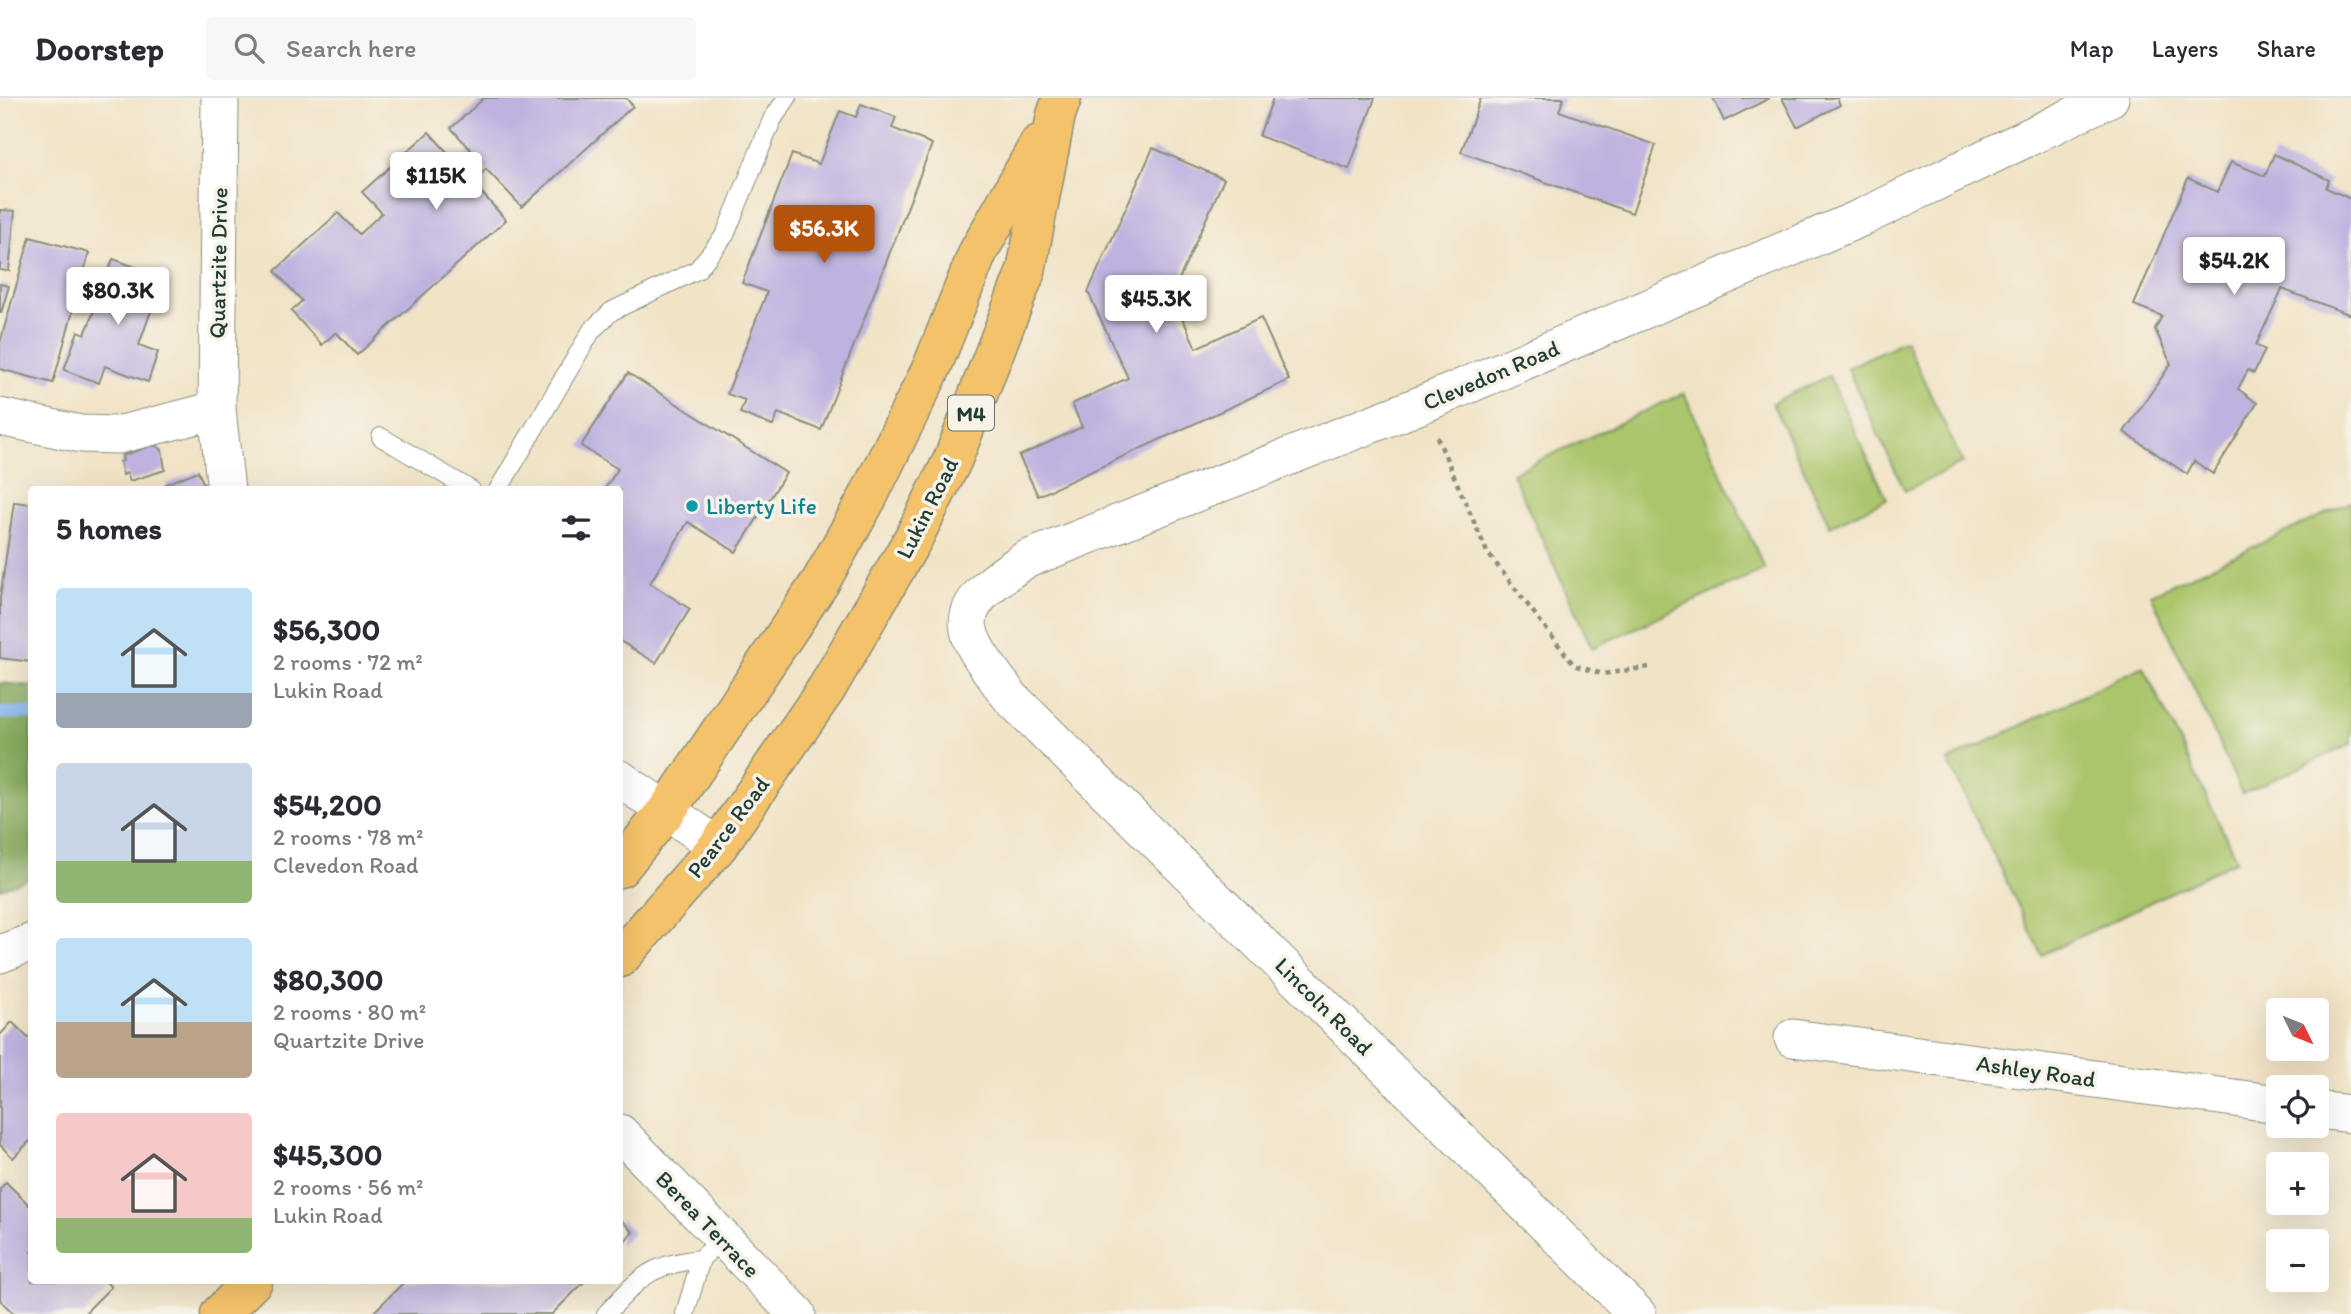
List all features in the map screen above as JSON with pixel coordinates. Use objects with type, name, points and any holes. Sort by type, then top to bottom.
[{"type":"main road","name":"Lukin Road","points":[[668,809],[771,660],[821,581],[869,497],[932,367],[978,252],[1059,106]]},
{"type":"main road","name":"Lukin Road","points":[[827,688],[914,537],[953,458],[1026,271],[1059,106]]},
{"type":"main road","name":"Pearce Road","points":[[623,955],[718,846],[827,688]]},
{"type":"main road","name":"M4","points":[[623,864],[668,809]]},
{"type":"street","name":"Quartzite Drive","points":[[220,98],[218,419],[226,486]]},
{"type":"street","name":"Clevedon Road","points":[[1011,698],[976,653],[967,629],[972,604],[988,583],[1025,560],[1423,404],[1863,217],[2110,98]]},
{"type":"street","points":[[0,417],[82,434],[118,435],[218,419]]},
{"type":"street","name":"Quartzite Drive","points":[[218,419],[252,486]]},
{"type":"street","name":"Lincoln Road","points":[[1011,698],[1637,1314]]},
{"type":"street","points":[[623,781],[668,809],[718,846]]},
{"type":"street","points":[[0,954],[28,944]]},
{"type":"street","name":"Ashley Road","points":[[1793,1038],[2266,1102]]},
{"type":"street","points":[[2329,1111],[2351,1114]]},
{"type":"street","name":"Berea Terrace","points":[[623,1137],[712,1249],[797,1314]]},
{"type":"lane","points":[[500,486],[592,330],[612,311],[697,270],[725,235],[772,120],[787,98]]},
{"type":"lane","points":[[381,437],[464,486]]},
{"type":"lane","points":[[606,1314],[646,1273],[712,1249]]},
{"type":"lane","points":[[685,1314],[712,1249]]},
{"type":"path","points":[[1423,404],[1487,552],[1574,665],[1602,674],[1650,667]]},
{"type":"green space","points":[[1905,340],[1963,463],[1905,491],[1847,368]]},
{"type":"green space","points":[[1829,376],[1887,499],[1830,526],[1772,403]]},
{"type":"green space","points":[[1684,393],[1765,569],[1592,648],[1512,473]]},
{"type":"green space","points":[[2351,502],[2351,744],[2242,794],[2151,594]]},
{"type":"green space","points":[[2143,666],[2237,860],[2042,955],[1948,761]]},
{"type":"green space","points":[[0,683],[28,686],[28,878],[0,889]]},
{"type":"building","points":[[484,98],[626,98],[633,106],[522,207],[486,169],[472,182],[506,220],[357,355],[336,332],[322,345],[291,311],[302,301],[275,271],[338,213],[359,234],[382,213],[362,192],[429,132],[457,163],[471,150],[451,128]]},
{"type":"building","points":[[1273,98],[1375,98],[1349,169],[1259,136]]},
{"type":"building","points":[[1481,98],[1564,98],[1559,111],[1656,145],[1632,213],[1461,152]]},
{"type":"building","points":[[1713,98],[1770,98],[1724,121]]},
{"type":"building","points":[[1782,98],[1837,98],[1840,105],[1797,127]]},
{"type":"building","points":[[861,104],[896,117],[892,128],[932,144],[821,430],[778,413],[773,426],[740,413],[745,400],[727,394],[767,292],[742,283],[792,154],[819,164],[840,111],[856,117]]},
{"type":"building","points":[[1153,148],[1224,179],[1172,295],[1196,348],[1261,318],[1289,380],[1038,496],[1019,456],[1082,427],[1072,404],[1128,378],[1088,292]]},
{"type":"building","points":[[2274,154],[2329,180],[2326,188],[2351,199],[2351,315],[2282,289],[2256,345],[2265,350],[2254,373],[2248,370],[2238,389],[2257,403],[2213,474],[2194,461],[2187,474],[2124,432],[2171,364],[2155,329],[2162,316],[2134,305],[2188,178],[2217,192],[2231,162],[2265,176]]},
{"type":"building","points":[[0,210],[15,211],[9,271],[0,270]]},
{"type":"building","points":[[30,237],[89,253],[53,383],[0,369],[0,343]]},
{"type":"building","points":[[113,259],[163,277],[139,345],[158,352],[148,382],[105,366],[99,383],[64,370],[78,331],[85,334]]},
{"type":"building","points":[[0,284],[9,286],[1,313],[0,313]]},
{"type":"building","name":"Liberty Life","points":[[628,373],[786,473],[736,552],[688,522],[650,583],[690,609],[656,663],[623,643],[623,486],[607,486],[618,469],[581,446]]},
{"type":"building","points":[[157,446],[162,450],[165,470],[130,481],[127,473],[123,475],[120,462],[123,461],[122,456]]},
{"type":"building","points":[[198,471],[204,486],[167,486]]},
{"type":"building","points":[[14,502],[28,504],[28,662],[0,658],[0,598]]},
{"type":"building","points":[[12,1022],[28,1038],[28,1143],[13,1158],[0,1145],[0,1035]]},
{"type":"building","points":[[6,1182],[28,1204],[28,1284],[108,1284],[111,1287],[84,1314],[14,1314],[0,1300],[0,1189]]},
{"type":"building","points":[[623,1222],[633,1232],[623,1243]]},
{"type":"building","points":[[402,1284],[582,1284],[552,1314],[372,1314]]},
{"type":"waterway","points":[[0,713],[28,713]]},
{"type":"place","name":"Liberty Life","points":[[692,506]]}]
